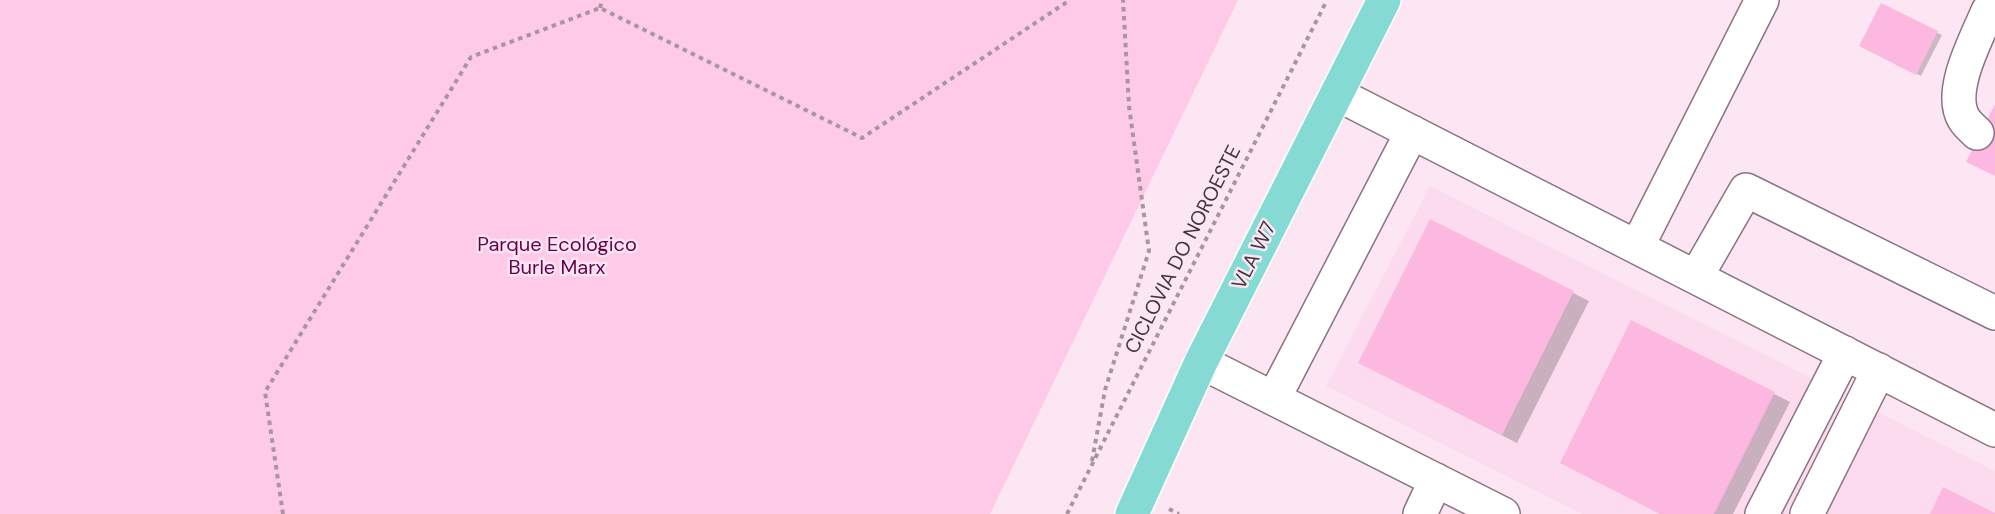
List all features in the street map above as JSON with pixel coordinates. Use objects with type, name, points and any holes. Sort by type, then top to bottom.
[{"type":"main road","name":"VLA W7","points":[[1132,514],[1202,362],[1384,0]]},
{"type":"street","points":[[1637,247],[1762,0]]},
{"type":"street","points":[[1977,134],[1964,119],[1959,103],[1961,80],[1984,9]]},
{"type":"street","points":[[1337,94],[1995,430]]},
{"type":"street","points":[[1274,398],[1412,132]]},
{"type":"street","points":[[1696,277],[1746,190],[1995,313]]},
{"type":"street","points":[[1762,514],[1845,353]]},
{"type":"street","points":[[1202,362],[1503,514]]},
{"type":"street","points":[[1807,514],[1879,370]]},
{"type":"street","points":[[1420,514],[1436,480]]},
{"type":"path","points":[[600,8],[602,0]]},
{"type":"path","points":[[283,514],[265,392],[471,57],[600,8],[862,138],[1070,0]]},
{"type":"path","points":[[1092,465],[1105,390],[1149,251],[1129,106],[1123,0]]},
{"type":"path","name":"CICLOVIA DO NOROESTE","points":[[1067,514],[1327,0]]},
{"type":"shaded area","points":[[1430,186],[1995,471],[1995,514],[1582,514],[1326,386]]},
{"type":"green space","name":"Parque Ecológico Burle Marx","points":[[0,0],[1238,0],[990,514],[0,514]]},
{"type":"building","points":[[1881,3],[1938,31],[1916,75],[1859,46]]},
{"type":"building","points":[[1995,104],[1995,176],[1966,162]]},
{"type":"building","points":[[1430,219],[1574,291],[1502,435],[1358,363]]},
{"type":"building","points":[[1631,320],[1775,392],[1714,514],[1660,514],[1560,463]]},
{"type":"building","points":[[1943,487],[1995,513],[1995,514],[1930,514]]}]
